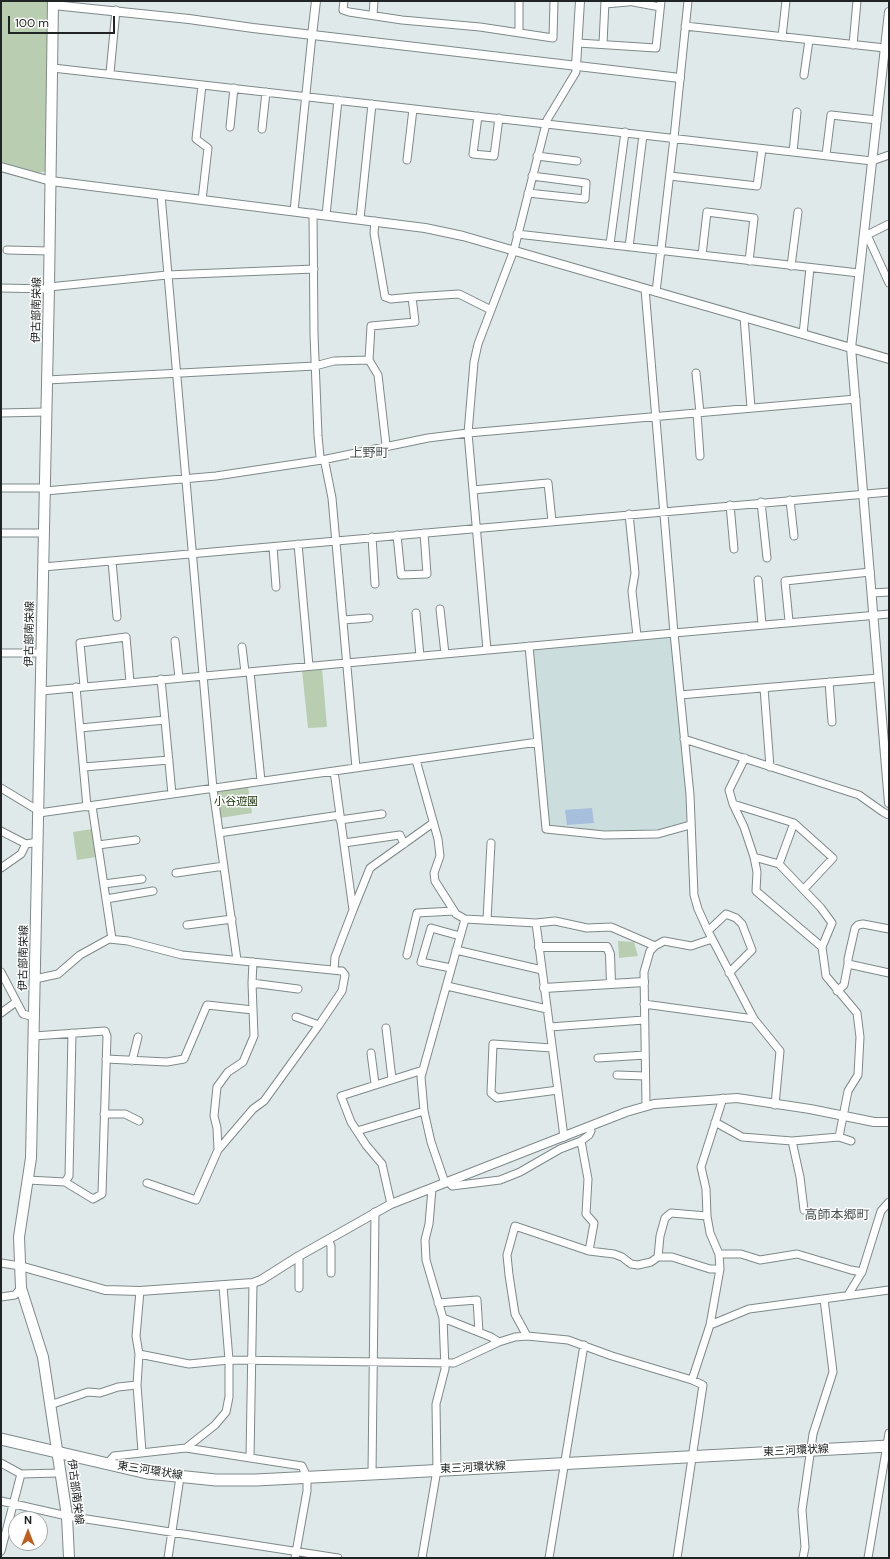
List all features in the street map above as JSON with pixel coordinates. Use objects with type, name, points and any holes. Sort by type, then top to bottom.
[{"type":"main road","name":"伊古部南栄線","points":[[20,1266],[19,1238],[31,1158],[50,251],[53,3]]},
{"type":"main road","points":[[20,1266],[22,1288],[43,1357],[58,1454]]},
{"type":"main road","name":"東三河環状線","points":[[1,1439],[58,1454],[147,1473],[180,1477],[256,1480],[888,1446]]},
{"type":"main road","name":"伊古部南栄線","points":[[58,1454],[67,1516],[69,1558]]},
{"type":"street","points":[[294,211],[316,1]]},
{"type":"street","points":[[344,1],[343,10],[373,15],[480,27],[553,38],[554,1]]},
{"type":"street","points":[[373,15],[374,1]]},
{"type":"street","points":[[519,1],[520,33]]},
{"type":"street","points":[[487,650],[468,433],[474,362],[478,344],[514,250],[546,123],[576,72],[580,1]]},
{"type":"street","points":[[656,292],[670,176],[688,1]]},
{"type":"street","points":[[782,37],[786,1]]},
{"type":"street","points":[[853,45],[857,1]]},
{"type":"street","points":[[578,43],[656,48],[661,4],[628,2],[605,3],[603,44]]},
{"type":"street","points":[[53,3],[81,4],[116,10],[312,35],[680,78]]},
{"type":"street","points":[[110,73],[116,10]]},
{"type":"street","points":[[889,12],[851,348],[889,803]]},
{"type":"street","points":[[685,26],[885,48]]},
{"type":"street","points":[[804,75],[809,40]]},
{"type":"street","points":[[53,68],[110,73],[202,85],[872,161],[889,155]]},
{"type":"street","points":[[202,85],[196,139],[208,148],[202,200]]},
{"type":"street","points":[[230,127],[234,88]]},
{"type":"street","points":[[262,128],[266,92]]},
{"type":"street","points":[[326,215],[338,100]]},
{"type":"street","points":[[360,219],[372,104]]},
{"type":"street","points":[[407,160],[413,108]]},
{"type":"street","points":[[793,152],[797,112]]},
{"type":"street","points":[[826,155],[831,115],[877,120]]},
{"type":"street","points":[[478,116],[473,154],[494,156],[499,118]]},
{"type":"street","points":[[610,244],[624,132]]},
{"type":"street","points":[[629,246],[643,135]]},
{"type":"street","points":[[670,176],[757,186],[762,149]]},
{"type":"street","points":[[537,156],[577,161]]},
{"type":"street","points":[[1,167],[51,180],[375,221],[425,228],[463,236],[889,360]]},
{"type":"street","points":[[528,193],[585,200],[586,183],[532,176]]},
{"type":"street","points":[[161,195],[213,788],[237,960]]},
{"type":"street","points":[[702,255],[707,212],[754,218],[749,261]]},
{"type":"street","points":[[791,266],[798,212]]},
{"type":"street","points":[[313,213],[315,366],[318,436],[322,460],[325,463],[332,498],[356,768]]},
{"type":"street","points":[[375,221],[374,233],[385,297],[391,299],[458,294],[491,310]]},
{"type":"street","points":[[865,234],[889,224]]},
{"type":"street","points":[[517,234],[859,273]]},
{"type":"street","points":[[865,234],[886,268],[889,283]]},
{"type":"street","points":[[7,250],[50,251]]},
{"type":"street","points":[[803,334],[810,268]]},
{"type":"street","points":[[1,288],[49,288],[167,275],[314,269]]},
{"type":"street","points":[[645,289],[674,633],[690,795],[694,895],[698,909],[708,931],[754,1019],[780,1051],[775,1105]]},
{"type":"street","points":[[386,445],[378,375],[369,360],[371,326],[415,322],[412,297]]},
{"type":"street","points":[[744,317],[751,408]]},
{"type":"street","points":[[47,380],[315,366],[334,361],[369,360]]},
{"type":"street","points":[[696,373],[700,456]]},
{"type":"street","points":[[1,490],[45,490],[185,479],[322,460],[386,445],[468,433],[856,399]]},
{"type":"street","points":[[1,412],[46,412]]},
{"type":"street","points":[[473,490],[548,483],[552,521]]},
{"type":"street","points":[[43,567],[761,502],[889,492]]},
{"type":"street","points":[[790,500],[794,536]]},
{"type":"street","points":[[761,502],[767,558]]},
{"type":"street","points":[[730,505],[734,549]]},
{"type":"street","points":[[630,514],[635,573],[632,591],[637,636]]},
{"type":"street","points":[[1,533],[44,533]]},
{"type":"street","points":[[397,535],[401,575],[427,574],[424,533]]},
{"type":"street","points":[[372,538],[375,584]]},
{"type":"street","points":[[298,544],[309,666]]},
{"type":"street","points":[[273,546],[276,587]]},
{"type":"street","points":[[112,561],[117,617]]},
{"type":"street","points":[[789,621],[785,581],[870,572]]},
{"type":"street","points":[[758,580],[762,624]]},
{"type":"street","points":[[872,593],[889,592]]},
{"type":"street","points":[[440,608],[445,654]]},
{"type":"street","points":[[416,613],[420,656]]},
{"type":"street","points":[[41,691],[674,633],[789,621],[889,614]]},
{"type":"street","points":[[343,620],[369,618]]},
{"type":"street","points":[[84,686],[80,643],[126,637],[130,682]]},
{"type":"street","points":[[175,641],[179,678]]},
{"type":"street","points":[[529,646],[546,830],[604,835],[658,834],[690,825]]},
{"type":"street","points":[[242,647],[247,672],[261,781]]},
{"type":"street","points":[[1,653],[42,653]]},
{"type":"street","points":[[680,695],[878,678]]},
{"type":"street","points":[[161,679],[172,794]]},
{"type":"street","points":[[829,682],[832,722]]},
{"type":"street","points":[[76,687],[84,768],[98,845],[112,939]]},
{"type":"street","points":[[764,688],[770,767]]},
{"type":"street","points":[[80,728],[165,720]]},
{"type":"street","points":[[684,739],[859,795],[889,815]]},
{"type":"street","points":[[1,788],[39,812],[538,742]]},
{"type":"street","points":[[745,758],[729,790],[733,804],[744,827],[754,858],[757,872],[756,891],[822,947]]},
{"type":"street","points":[[84,768],[169,760]]},
{"type":"street","points":[[416,760],[438,839],[440,856],[434,873],[435,881],[456,914],[465,919],[536,923],[555,921],[587,928],[611,927],[655,946]]},
{"type":"street","points":[[334,771],[353,910]]},
{"type":"street","points":[[733,804],[794,823],[832,858],[804,889]]},
{"type":"street","points":[[220,833],[340,817],[382,814]]},
{"type":"street","points":[[334,970],[335,957],[370,868],[433,823]]},
{"type":"street","points":[[779,864],[794,823]]},
{"type":"street","points":[[1,831],[26,844],[38,842]]},
{"type":"street","points":[[344,843],[400,835],[404,844]]},
{"type":"street","points":[[98,845],[136,840]]},
{"type":"street","points":[[487,920],[491,843]]},
{"type":"street","points":[[1,868],[21,854],[26,844]]},
{"type":"street","points":[[754,858],[779,864],[804,889],[832,923],[822,947],[826,976],[837,991],[857,1013],[860,1037],[858,1075],[848,1091],[839,1137]]},
{"type":"street","points":[[176,873],[224,866]]},
{"type":"street","points":[[104,884],[142,879]]},
{"type":"street","points":[[106,899],[154,891]]},
{"type":"street","points":[[407,955],[417,913],[454,911]]},
{"type":"street","points":[[708,931],[726,914],[736,918],[742,924],[752,950],[729,973]]},
{"type":"street","points":[[187,926],[232,919]]},
{"type":"street","points":[[465,919],[421,1078],[424,1111],[431,1142],[447,1183],[452,1186],[500,1180],[520,1172],[560,1149],[582,1141],[589,1135],[591,1131],[590,1126]]},
{"type":"street","points":[[536,923],[564,1136]]},
{"type":"street","points":[[837,991],[844,985],[855,928],[862,924],[889,929]]},
{"type":"street","points":[[451,968],[421,962],[432,928],[460,936]]},
{"type":"street","points":[[35,978],[58,974],[80,955],[100,942],[112,939],[128,941],[182,956],[334,970],[342,971],[346,976],[342,991],[264,1101],[253,1109],[218,1150],[196,1200],[147,1183]]},
{"type":"street","points":[[646,1106],[644,1020],[645,962],[650,951],[664,941],[691,946],[712,939]]},
{"type":"street","points":[[539,946],[607,947],[610,954],[611,984]]},
{"type":"street","points":[[456,950],[542,970]]},
{"type":"street","points":[[218,1150],[217,1128],[214,1116],[217,1087],[228,1072],[243,1062],[254,1036],[252,983],[253,962]]},
{"type":"street","points":[[848,964],[889,972]]},
{"type":"street","points":[[1,972],[23,1014],[34,1018]]},
{"type":"street","points":[[544,988],[644,982]]},
{"type":"street","points":[[252,983],[298,988]]},
{"type":"street","points":[[447,986],[547,1009]]},
{"type":"street","points":[[1,1013],[16,1002]]},
{"type":"street","points":[[644,1004],[754,1019]]},
{"type":"street","points":[[106,1059],[167,1062],[184,1059],[207,1006],[253,1010]]},
{"type":"street","points":[[296,1018],[319,1025]]},
{"type":"street","points":[[550,1027],[644,1020]]},
{"type":"street","points":[[386,1028],[392,1079]]},
{"type":"street","points":[[28,1180],[65,1182],[93,1199],[102,1194],[107,1036],[105,1031],[34,1036]]},
{"type":"street","points":[[65,1182],[69,1176],[72,1033]]},
{"type":"street","points":[[132,1061],[138,1037]]},
{"type":"street","points":[[552,1048],[493,1044],[491,1093],[497,1098],[558,1090]]},
{"type":"street","points":[[371,1053],[375,1084]]},
{"type":"street","points":[[598,1058],[645,1055]]},
{"type":"street","points":[[391,1204],[382,1164],[366,1145],[351,1122],[341,1096],[423,1070]]},
{"type":"street","points":[[617,1074],[645,1076]]},
{"type":"street","points":[[1,1263],[20,1266],[100,1289],[140,1291],[253,1283],[261,1280],[299,1256],[391,1204],[590,1126],[646,1106],[723,1098],[737,1098],[874,1122],[889,1122]]},
{"type":"street","points":[[692,1380],[710,1325],[720,1269],[719,1254],[710,1233],[707,1216],[706,1189],[701,1167],[723,1098]]},
{"type":"street","points":[[357,1131],[424,1111]]},
{"type":"street","points":[[104,1114],[125,1114],[139,1121]]},
{"type":"street","points":[[715,1122],[742,1137],[792,1141],[839,1137],[851,1141]]},
{"type":"street","points":[[582,1141],[588,1179],[586,1214],[594,1223],[589,1251]]},
{"type":"street","points":[[792,1141],[803,1191],[804,1210]]},
{"type":"street","points":[[422,1558],[437,1470],[436,1404],[445,1369],[443,1318],[426,1260],[425,1240],[429,1224],[432,1189]]},
{"type":"street","points":[[848,1296],[862,1272],[881,1211],[889,1202]]},
{"type":"street","points":[[372,1474],[375,1212]]},
{"type":"street","points":[[658,1257],[660,1236],[665,1218],[671,1213],[707,1216]]},
{"type":"street","points":[[527,1336],[515,1314],[508,1276],[507,1255],[515,1226],[589,1251],[614,1254],[622,1257],[631,1264],[638,1265],[651,1262],[658,1257],[672,1257],[710,1269],[720,1269]]},
{"type":"street","points":[[328,1240],[331,1246],[331,1273]]},
{"type":"street","points":[[719,1254],[741,1254],[760,1260],[797,1254],[862,1272]]},
{"type":"street","points":[[299,1256],[299,1288]]},
{"type":"street","points":[[250,1458],[253,1283]]},
{"type":"street","points":[[186,1448],[215,1426],[226,1412],[229,1397],[229,1360],[223,1286]]},
{"type":"street","points":[[1,1297],[15,1295],[22,1288]]},
{"type":"street","points":[[710,1325],[749,1309],[889,1290]]},
{"type":"street","points":[[140,1291],[136,1336],[139,1354],[137,1386],[142,1452]]},
{"type":"street","points":[[803,1558],[804,1547],[802,1510],[813,1434],[833,1372],[824,1299]]},
{"type":"street","points":[[438,1303],[477,1300],[479,1332]]},
{"type":"street","points":[[443,1318],[479,1332],[499,1342]]},
{"type":"street","points":[[139,1354],[189,1364],[229,1360],[454,1363],[499,1342],[515,1337],[527,1336],[568,1340],[612,1356],[703,1384],[676,1558]]},
{"type":"street","points":[[549,1558],[584,1345]]},
{"type":"street","points":[[50,1405],[88,1392],[100,1393],[118,1387],[137,1386]]},
{"type":"street","points":[[868,1558],[889,1433]]},
{"type":"street","points":[[107,1464],[114,1456],[186,1448],[302,1466],[307,1477],[307,1491],[296,1555]]},
{"type":"street","points":[[1,1463],[21,1474],[60,1473]]},
{"type":"street","points":[[1,1551],[21,1474]]},
{"type":"street","points":[[168,1558],[180,1477]]},
{"type":"street","points":[[1,1501],[13,1505],[67,1516],[172,1531],[296,1555],[338,1558]]},
{"type":"shaded area","points":[[671,636],[687,793],[688,821],[684,825],[660,832],[609,833],[548,826],[532,652],[535,648]]},
{"type":"green space","points":[[1,1],[47,1],[47,52],[49,68],[48,171],[37,173],[1,162]]},
{"type":"green space","points":[[322,668],[327,727],[308,728],[302,670]]},
{"type":"green space","name":"小谷遊園","points":[[248,787],[252,813],[220,818],[217,791]]},
{"type":"green space","points":[[92,829],[96,857],[77,860],[73,832]]},
{"type":"green space","points":[[618,941],[634,942],[638,956],[619,958]]},
{"type":"water","points":[[592,808],[594,823],[567,825],[565,810]]},
{"type":"district","name":"上野町","points":[[369,454]]},
{"type":"district","name":"高師本郷町","points":[[837,1216]]}]
